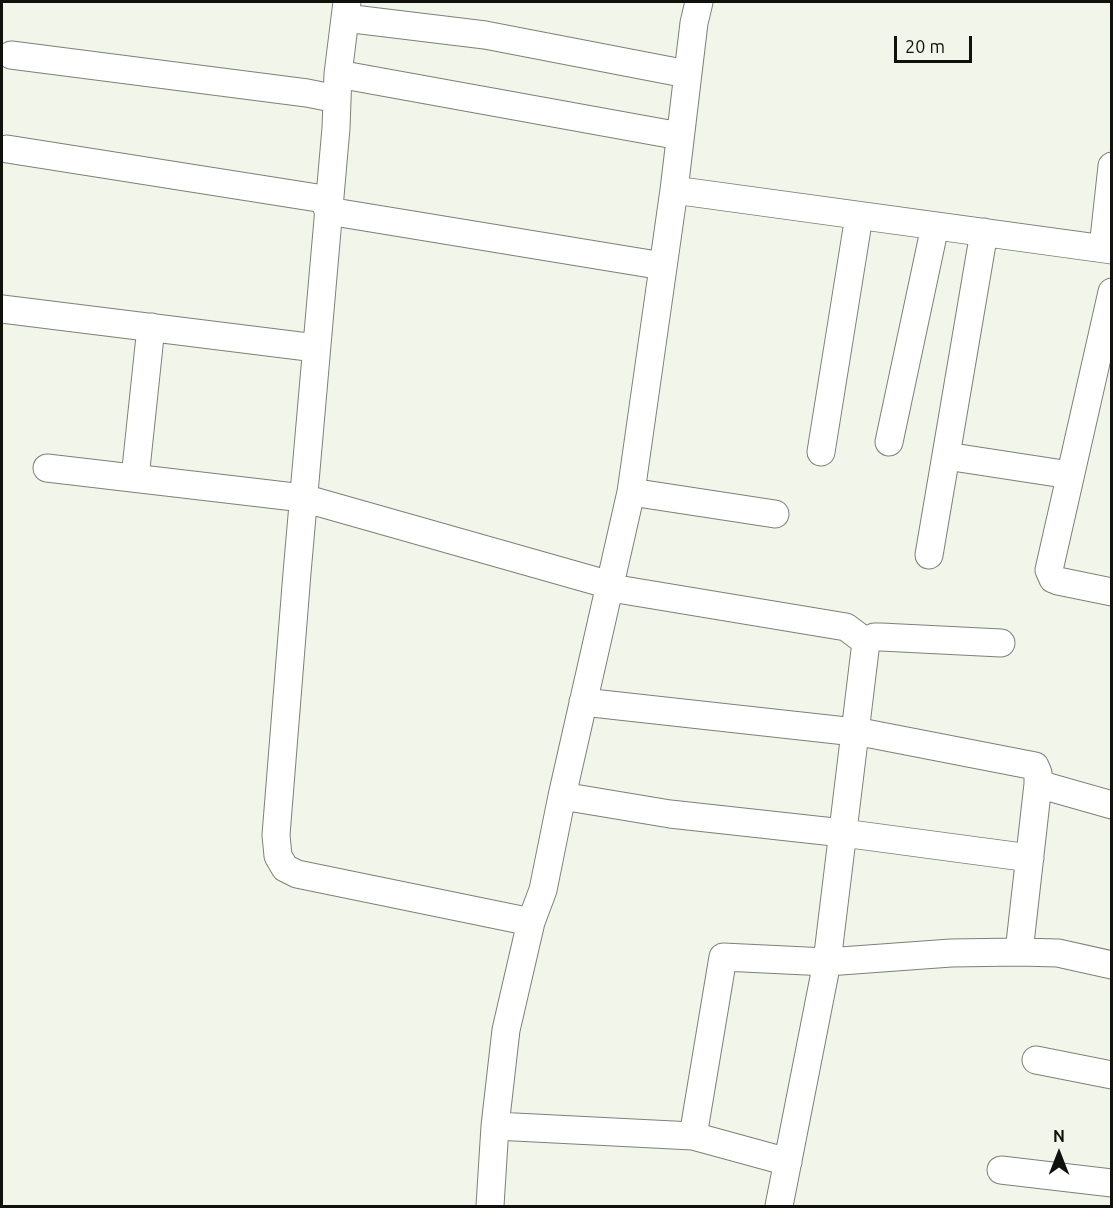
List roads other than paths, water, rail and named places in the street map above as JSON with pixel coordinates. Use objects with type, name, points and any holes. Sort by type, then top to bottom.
[{"type":"street","points":[[490,1206],[495,1126],[506,1030],[531,922],[543,890],[631,492],[674,190],[687,74],[699,2]]},
{"type":"street","points":[[531,922],[297,874],[285,868],[278,856],[276,835],[303,498],[346,10],[485,34],[687,74]]},
{"type":"street","points":[[11,56],[307,93],[338,87],[680,136]]},
{"type":"street","points":[[7,149],[324,199],[328,211]]},
{"type":"street","points":[[674,190],[1107,249],[1112,166]]},
{"type":"street","points":[[328,211],[663,266]]},
{"type":"street","points":[[821,452],[859,216]]},
{"type":"street","points":[[889,442],[935,226]]},
{"type":"street","points":[[929,555],[984,232]]},
{"type":"street","points":[[1112,292],[1050,563],[1050,575],[1058,581],[1112,592]]},
{"type":"street","points":[[2,309],[316,348]]},
{"type":"street","points":[[135,478],[151,327]]},
{"type":"street","points":[[946,456],[1070,475]]},
{"type":"street","points":[[47,468],[303,498],[610,585],[617,589],[846,627],[866,642]]},
{"type":"street","points":[[631,492],[775,514]]},
{"type":"street","points":[[779,1206],[827,962],[866,642],[873,637],[881,637],[1001,643]]},
{"type":"street","points":[[583,702],[846,731],[855,730],[1026,763],[1038,769],[1018,952]]},
{"type":"street","points":[[1038,784],[1112,805]]},
{"type":"street","points":[[562,796],[670,814],[843,833],[1029,858]]},
{"type":"street","points":[[693,1136],[723,957],[827,962],[951,953],[1018,952],[1058,953],[1112,965]]},
{"type":"street","points":[[1036,1060],[1112,1075]]},
{"type":"street","points":[[495,1126],[693,1136],[788,1162]]},
{"type":"street","points":[[1001,1170],[1112,1183]]}]
